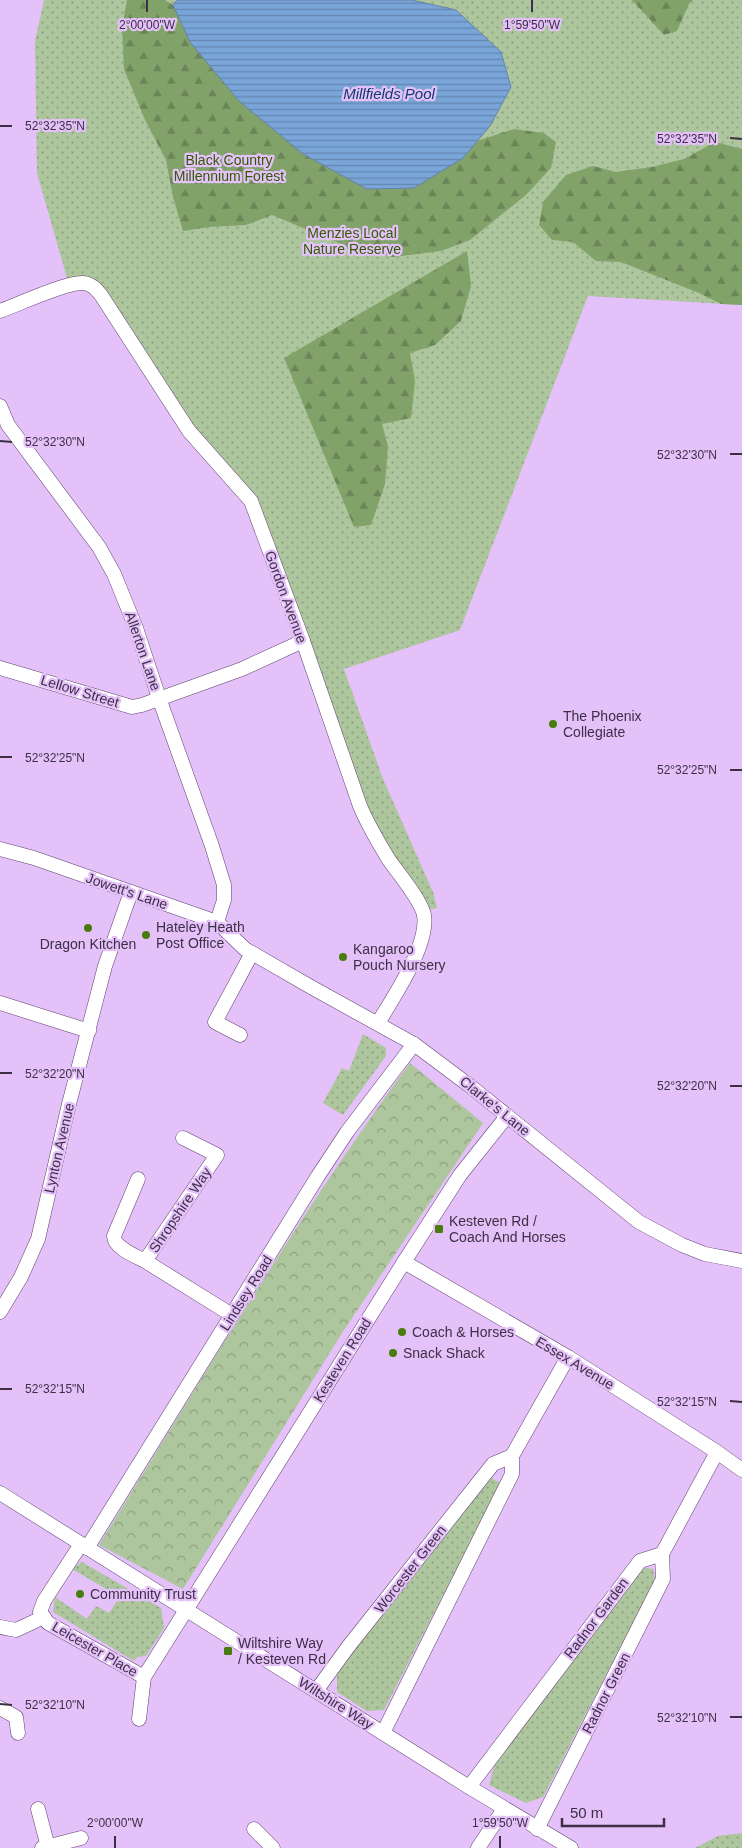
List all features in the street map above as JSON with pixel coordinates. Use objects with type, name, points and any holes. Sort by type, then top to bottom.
[{"type":"street","name":"Gordon Avenue","points":[[0,311],[69,285],[83,283],[92,286],[102,295],[189,431],[251,501],[303,641],[360,806],[371,832],[413,893],[424,915],[421,943],[408,972],[378,1023]]},
{"type":"street","name":"Allerton Lane","points":[[0,406],[8,425],[99,547],[114,574],[136,628],[224,885],[224,900],[217,922]]},
{"type":"street","name":"Lellow Street","points":[[0,668],[132,707],[142,706],[159,698],[242,669],[303,641]]},
{"type":"street","name":"Jowett's Lane","points":[[0,849],[34,858],[217,922],[249,951]]},
{"type":"street","name":"Lynton Avenue","points":[[0,1312],[21,1277],[38,1239],[105,966],[130,892]]},
{"type":"street","name":"Clarke's Lane","points":[[249,951],[414,1044],[639,1222],[682,1245],[706,1254],[742,1261]]},
{"type":"street","points":[[240,1035],[215,1022],[249,951]]},
{"type":"street","points":[[0,1003],[89,1031]]},
{"type":"street","name":"Lindsey Road","points":[[84,1546],[232,1316],[318,1176],[347,1132],[414,1044]]},
{"type":"street","name":"Kesteven Road","points":[[188,1610],[460,1175],[507,1116]]},
{"type":"street","name":"Shropshire Way","points":[[183,1138],[217,1155],[146,1261],[232,1316]]},
{"type":"street","points":[[138,1179],[114,1236],[114,1241],[118,1246],[146,1261]]},
{"type":"street","name":"Essex Avenue","points":[[404,1262],[568,1357],[742,1470]]},
{"type":"street","points":[[383,1733],[512,1474],[512,1456],[568,1357]]},
{"type":"street","points":[[662,1554],[717,1452]]},
{"type":"street","name":"Worcester Green","points":[[316,1691],[348,1647],[493,1464],[512,1456]]},
{"type":"street","name":"Wiltshire Way","points":[[0,1493],[469,1787],[571,1848]]},
{"type":"street","name":"Leicester Place","points":[[84,1546],[44,1601],[40,1612],[48,1623],[144,1677]]},
{"type":"street","name":"Radnor Garden","points":[[469,1787],[640,1561],[662,1554]]},
{"type":"street","name":"Radnor Green","points":[[537,1829],[663,1579],[662,1554]]},
{"type":"street","name":"Leicester Place","points":[[139,1719],[144,1677],[188,1610]]},
{"type":"street","points":[[0,1627],[16,1630],[44,1617]]},
{"type":"street","points":[[0,1708],[16,1718],[18,1734]]},
{"type":"street","points":[[478,1848],[504,1808]]},
{"type":"street","points":[[38,1809],[45,1847],[82,1838]]},
{"type":"street","points":[[254,1829],[273,1848]]},
{"type":"green space","name":"Menzies Local Nature Reserve","points":[[44,0],[742,0],[742,305],[588,296],[460,630],[344,669],[383,779],[433,892],[437,908],[422,911],[371,832],[251,501],[189,431],[101,295],[69,285],[37,173],[35,41]]},
{"type":"green space","name":"Black Country Millennium Forest","points":[[127,0],[165,0],[173,5],[190,42],[463,158],[477,141],[514,129],[544,133],[556,142],[551,168],[526,195],[470,240],[441,251],[393,257],[353,249],[272,215],[246,225],[209,227],[183,231],[173,197],[166,160],[145,120],[124,69],[122,27]]},
{"type":"green space","points":[[632,0],[693,0],[689,4],[677,31],[664,35]]},
{"type":"green space","points":[[715,142],[742,149],[742,305],[721,304],[699,293],[621,262],[596,261],[573,242],[552,240],[539,225],[543,202],[566,175],[593,166],[616,172],[652,167],[684,159]]},
{"type":"green space","points":[[467,251],[471,286],[461,321],[435,345],[410,353],[415,381],[411,418],[382,424],[388,446],[385,484],[371,525],[354,527],[284,358]]},
{"type":"green space","points":[[363,1034],[386,1048],[386,1056],[343,1115],[323,1103],[342,1068],[349,1071]]},
{"type":"green space","points":[[410,1063],[483,1123],[342,1333],[183,1589],[99,1545],[289,1240],[368,1121]]},
{"type":"green space","points":[[489,1477],[501,1483],[384,1710],[367,1711],[337,1692],[337,1671]]},
{"type":"green space","points":[[82,1562],[161,1608],[164,1628],[146,1656],[137,1657],[134,1661],[53,1612],[55,1597],[87,1619],[96,1606],[109,1613],[120,1597],[72,1569]]},
{"type":"green space","points":[[644,1568],[653,1569],[655,1580],[543,1797],[526,1803],[489,1785],[495,1764]]},
{"type":"green space","points":[[742,1833],[742,1848],[695,1848],[718,1836]]},
{"type":"water","name":"Millfields Pool","points":[[177,0],[412,0],[456,10],[501,52],[511,87],[490,126],[463,158],[414,188],[367,189],[303,154],[239,101],[190,42],[173,5]]},
{"type":"place","name":"The Phoenix Collegiate","points":[[553,724]]},
{"type":"place","name":"Dragon Kitchen","points":[[88,928]]},
{"type":"place","name":"Hateley Heath Post Office","points":[[146,935]]},
{"type":"place","name":"Kangaroo Pouch Nursery","points":[[343,957]]},
{"type":"place","name":"Kesteven Rd / Coach And Horses","points":[[439,1229]]},
{"type":"place","name":"Coach & Horses","points":[[402,1332]]},
{"type":"place","name":"Snack Shack","points":[[393,1353]]},
{"type":"place","name":"Community Trust","points":[[80,1594]]},
{"type":"place","name":"Wiltshire Way / Kesteven Rd","points":[[228,1651]]}]
